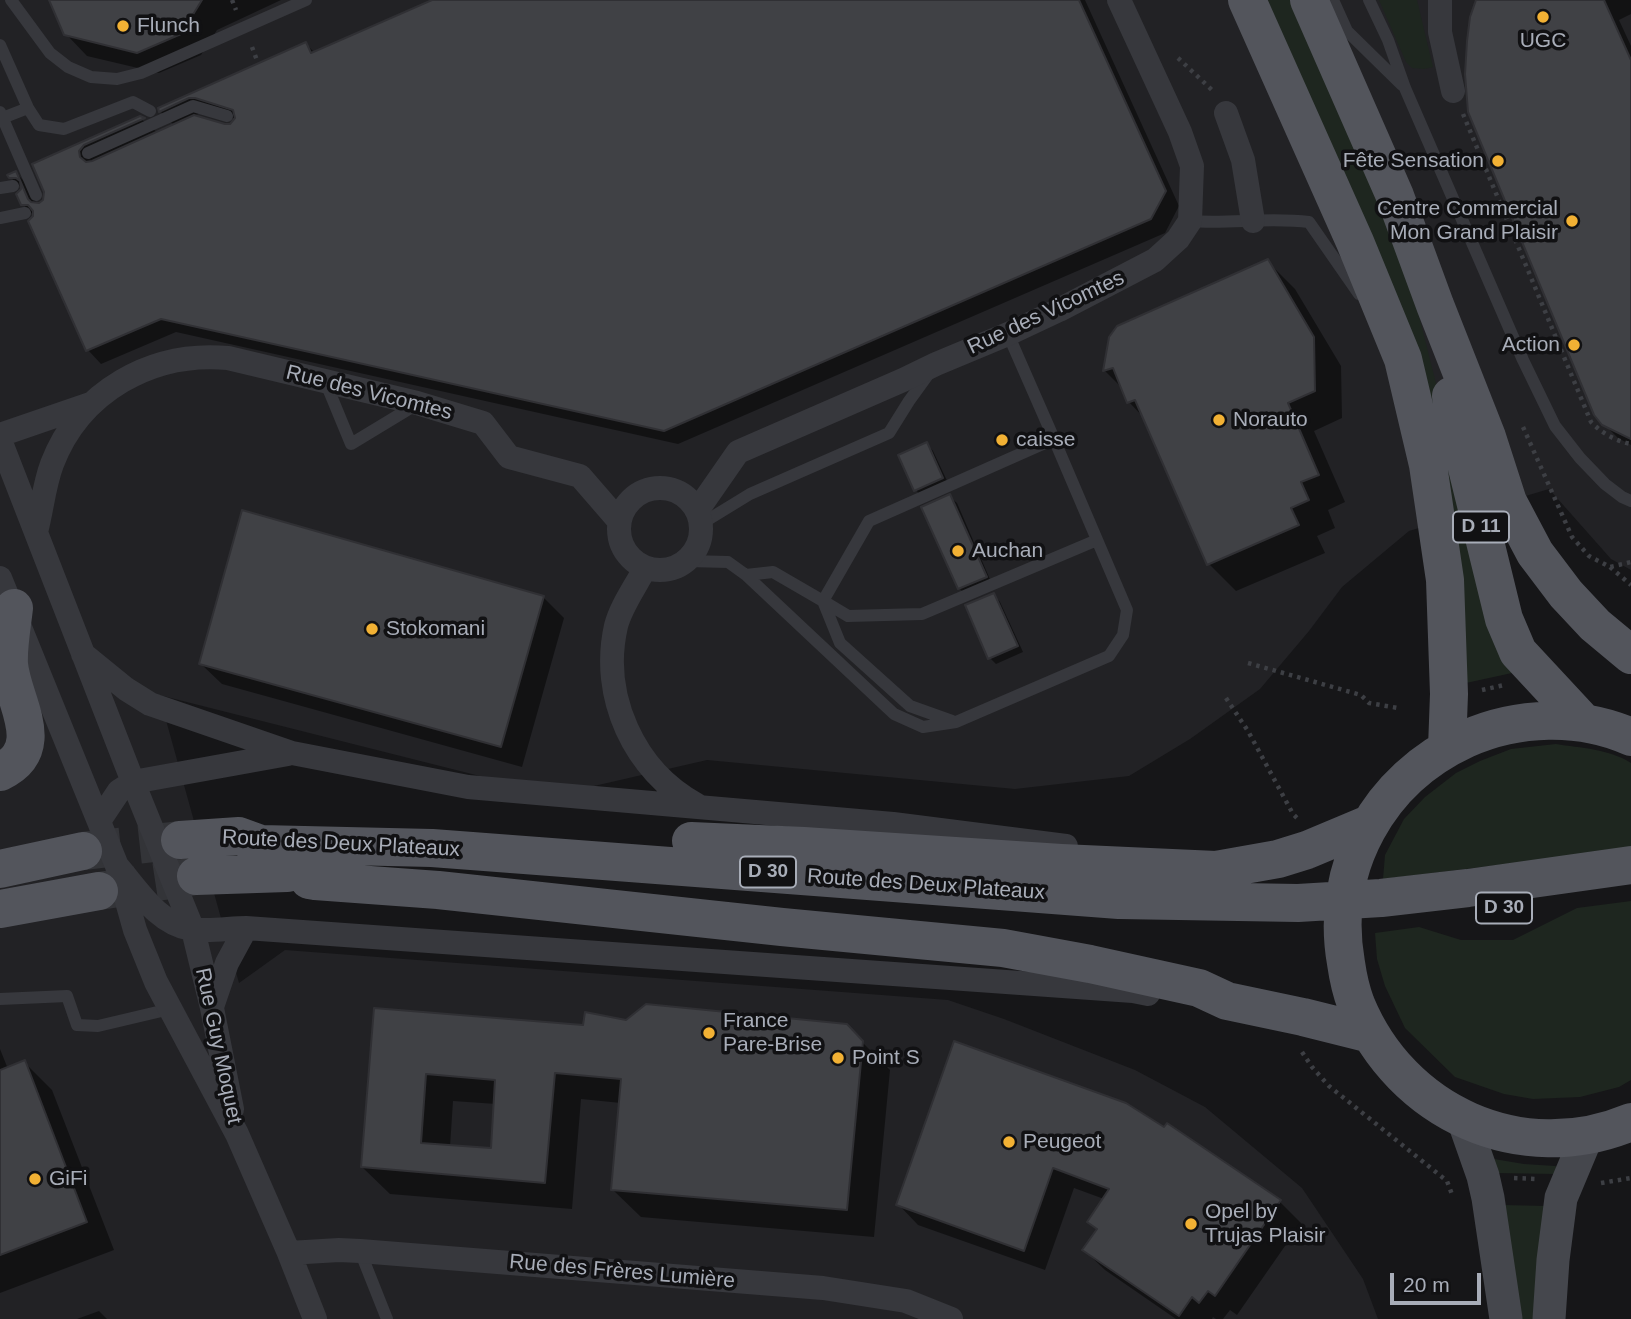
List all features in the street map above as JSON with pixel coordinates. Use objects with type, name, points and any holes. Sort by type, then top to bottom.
[{"type":"main road","name":"D 11","points":[[1247,0],[1355,242],[1403,359],[1428,465],[1445,580],[1449,694],[1447,748]]},
{"type":"main road","name":"D 11","points":[[1309,0],[1395,196],[1435,305],[1456,423],[1504,619],[1518,652],[1584,723]]},
{"type":"main road","points":[[1435,305],[1487,437],[1508,502],[1535,553],[1566,594],[1595,625],[1631,655]]},
{"type":"main road","points":[[0,772],[20,755],[26,737],[26,722],[12,683],[9,661],[7,593]]},
{"type":"main road","points":[[1631,737],[1584,723],[1548,720],[1513,724],[1479,733],[1447,748],[1411,775],[1388,798],[1369,824],[1347,882],[1343,911],[1343,944],[1355,1003],[1371,1034],[1389,1060],[1410,1084],[1435,1103],[1463,1119],[1487,1128],[1536,1138],[1587,1136],[1616,1129],[1631,1122]]},
{"type":"main road","points":[[239,836],[263,827],[439,830],[804,846],[1216,870],[1278,859],[1369,824]]},
{"type":"main road","points":[[0,869],[91,836]]},
{"type":"main road","name":"Route des Deux Plateaux","points":[[180,840],[239,836],[261,844],[432,848],[1119,900],[1298,903],[1381,898],[1631,865]]},
{"type":"main road","name":"Route des Deux Plateaux","points":[[196,876],[287,873],[313,865],[433,870],[633,883],[1121,923],[1297,926],[1427,917],[1631,889]]},
{"type":"main road","points":[[287,873],[314,881],[438,890],[1003,948],[1199,988],[1227,1001],[1371,1034]]},
{"type":"main road","points":[[0,909],[108,878]]},
{"type":"main road","points":[[1463,1119],[1488,1198],[1506,1319]]},
{"type":"main road","points":[[1549,1319],[1561,1198],[1587,1136]]},
{"type":"street","points":[[1119,0],[1180,132],[1192,166],[1190,221]]},
{"type":"street","points":[[1440,0],[1440,32],[1453,91]]},
{"type":"street","points":[[1223,105],[1244,160],[1254,221]]},
{"type":"street","name":"Rue des Vicomtes","points":[[699,517],[738,452],[936,364],[1061,314],[1155,260],[1178,239],[1190,221]]},
{"type":"street","name":"Rue des Vicomtes","points":[[36,531],[55,457],[68,432],[90,404],[117,384],[146,369],[165,363],[211,356],[417,404],[483,423],[509,457],[580,476],[619,521]]},
{"type":"street","name":"Rue des Vicomtes","points":[[0,437],[90,404]]},
{"type":"street","name":"Rue Guy Moquet","points":[[0,437],[193,930],[212,1008],[237,1134]]},
{"type":"street","points":[[654,488],[667,488],[680,493],[690,501],[699,517],[701,538],[696,550],[688,561],[668,570],[645,568],[631,559],[625,553],[619,537],[619,521],[623,509],[631,499],[654,488]]},
{"type":"street","points":[[645,568],[617,623],[612,660],[618,706],[635,745],[659,778],[682,797],[701,807]]},
{"type":"street","name":"Rue Guy Moquet","points":[[7,593],[108,878],[135,930],[156,982],[237,1134]]},
{"type":"street","points":[[83,654],[126,689],[150,704],[292,753],[468,787],[892,824],[1070,847],[1123,849],[1153,867]]},
{"type":"street","points":[[91,836],[119,791],[133,782],[292,753]]},
{"type":"street","points":[[108,878],[173,924],[193,930],[246,928],[1133,991],[1198,1004],[1227,1001]]},
{"type":"street","points":[[212,1008],[227,963],[246,928]]},
{"type":"street","points":[[237,1134],[315,1319]]},
{"type":"street","name":"Rue des Frères Lumière","points":[[289,1253],[360,1251],[823,1288],[906,1301],[951,1319]]},
{"type":"lane","points":[[11,0],[50,53],[68,67],[91,77],[117,79],[141,73],[306,0]]},
{"type":"lane","points":[[1333,0],[1346,31],[1405,88]]},
{"type":"lane","points":[[1369,0],[1523,360],[1555,426],[1605,484],[1631,501]]},
{"type":"lane","points":[[0,45],[28,108],[39,125],[64,129],[133,102],[150,111]]},
{"type":"lane","points":[[88,153],[193,106],[227,116]]},
{"type":"lane","points":[[0,119],[28,108]]},
{"type":"lane","points":[[0,112],[36,195]]},
{"type":"lane","points":[[0,218],[25,214]]},
{"type":"lane","points":[[1190,221],[1309,222],[1403,359]]},
{"type":"lane","points":[[688,561],[728,562],[746,575],[894,714],[923,727],[956,722],[1110,656],[1123,635],[1127,610],[1008,334]]},
{"type":"lane","points":[[699,517],[889,433],[936,364]]},
{"type":"lane","points":[[325,382],[351,444],[417,404]]},
{"type":"lane","points":[[823,601],[869,521],[1054,439]]},
{"type":"lane","points":[[746,575],[773,572],[848,616],[922,614],[1097,540]]},
{"type":"lane","points":[[823,601],[839,643],[910,706],[956,722]]},
{"type":"lane","points":[[0,999],[67,996],[77,1025],[98,1026],[170,1009]]},
{"type":"lane","points":[[360,1251],[387,1319]]},
{"type":"path","points":[[1178,57],[1223,105]]},
{"type":"path","points":[[1453,91],[1591,422],[1600,431],[1631,444]]},
{"type":"path","points":[[1610,567],[1631,585]]},
{"type":"path","points":[[1248,663],[1361,695],[1369,704],[1398,708]]},
{"type":"path","points":[[1478,691],[1515,682]]},
{"type":"path","points":[[1226,698],[1248,731],[1293,814],[1302,824]]},
{"type":"path","points":[[1312,1067],[1329,1086],[1447,1181],[1455,1205]]},
{"type":"shaded area","points":[[0,0],[1631,0],[1631,570],[1611,559],[1549,489],[1409,531],[1342,587],[1260,689],[1190,739],[1129,776],[1015,789],[707,760],[555,795],[159,695],[239,983],[285,950],[948,1000],[1135,1070],[1205,1107],[1302,1188],[1363,1279],[1378,1319],[0,1319]]},
{"type":"shaded area","points":[[1268,0],[1292,0],[1367,172],[1416,304],[1512,673],[1466,683],[1453,530]]},
{"type":"shaded area","points":[[1379,0],[1417,0],[1433,67],[1412,68],[1406,62]]},
{"type":"shaded area","points":[[1556,744],[1604,752],[1631,763],[1631,849],[1383,879],[1385,855],[1404,819],[1425,797],[1456,773],[1480,761],[1511,749]]},
{"type":"shaded area","points":[[1631,901],[1631,1080],[1619,1087],[1580,1097],[1533,1099],[1504,1094],[1455,1077],[1405,1028],[1385,986],[1377,959],[1375,933],[1419,927],[1461,940],[1513,940],[1577,908]]},
{"type":"shaded area","points":[[1494,1159],[1557,1167],[1555,1174],[1494,1173]]},
{"type":"shaded area","points":[[1503,1205],[1546,1206],[1538,1319],[1517,1319]]},
{"type":"building","name":"Flunch","points":[[49,0],[202,0],[181,34],[137,53],[64,35]]},
{"type":"building","points":[[432,0],[1079,0],[1166,191],[1151,219],[664,431],[161,319],[86,351],[28,221],[33,216],[33,211],[28,205],[21,205],[16,194],[21,189],[20,181],[7,175],[16,171],[28,199],[39,203],[43,200],[44,192],[32,164],[140,116],[145,118],[84,145],[79,151],[80,157],[86,162],[92,161],[194,115],[230,124],[235,118],[233,110],[195,98],[189,98],[159,112],[158,108],[306,42],[311,53]]},
{"type":"building","name":"Centre Commercial Mon Grand Plaisir","points":[[1476,0],[1604,0],[1631,60],[1631,439],[1602,425],[1594,415],[1468,112],[1465,74],[1467,41],[1470,17]]},
{"type":"building","name":"Norauto","points":[[1268,259],[1314,337],[1315,391],[1288,403],[1319,475],[1301,482],[1309,500],[1291,508],[1299,525],[1207,565],[1135,400],[1127,403],[1113,368],[1103,371],[1109,337],[1117,326]]},
{"type":"building","points":[[927,442],[943,478],[914,491],[898,455]]},
{"type":"building","points":[[950,494],[987,577],[958,589],[921,507]]},
{"type":"building","name":"Stokomani","points":[[242,510],[544,596],[501,747],[199,664]]},
{"type":"building","points":[[994,593],[1018,646],[988,659],[965,605]]},
{"type":"building","points":[[646,1004],[847,1024],[863,1041],[847,1210],[611,1190],[621,1079],[555,1073],[545,1183],[361,1167],[374,1008],[583,1025],[585,1012],[626,1020]],"holes":[[[426,1074],[495,1080],[491,1148],[421,1143]]]},
{"type":"building","points":[[954,1041],[1126,1103],[1164,1127],[1167,1123],[1281,1200],[1215,1296],[1208,1291],[1199,1303],[1192,1297],[1179,1316],[1082,1250],[1097,1229],[1087,1222],[1109,1189],[1053,1168],[1024,1251],[896,1205]]},
{"type":"building","name":"GiFi","points":[[25,1060],[87,1222],[0,1255],[0,1070]]},
{"type":"tunnel","points":[[83,851],[180,840]]},
{"type":"tunnel","points":[[99,891],[196,876]]},
{"type":"place","name":"UGC","points":[[1543,17]]},
{"type":"place","name":"Flunch","points":[[123,26]]},
{"type":"place","name":"Fête Sensation","points":[[1498,161]]},
{"type":"place","name":"Centre Commercial Mon Grand Plaisir","points":[[1572,221]]},
{"type":"place","name":"Action","points":[[1574,345]]},
{"type":"place","name":"Norauto","points":[[1219,420]]},
{"type":"place","name":"caisse","points":[[1002,440]]},
{"type":"place","name":"Auchan","points":[[958,551]]},
{"type":"place","name":"Stokomani","points":[[372,629]]},
{"type":"place","name":"France Pare-Brise","points":[[709,1033]]},
{"type":"place","name":"Point S","points":[[838,1058]]},
{"type":"place","name":"Peugeot","points":[[1009,1142]]},
{"type":"place","name":"GiFi","points":[[35,1179]]},
{"type":"place","name":"Opel by Trujas Plaisir","points":[[1191,1224]]}]
